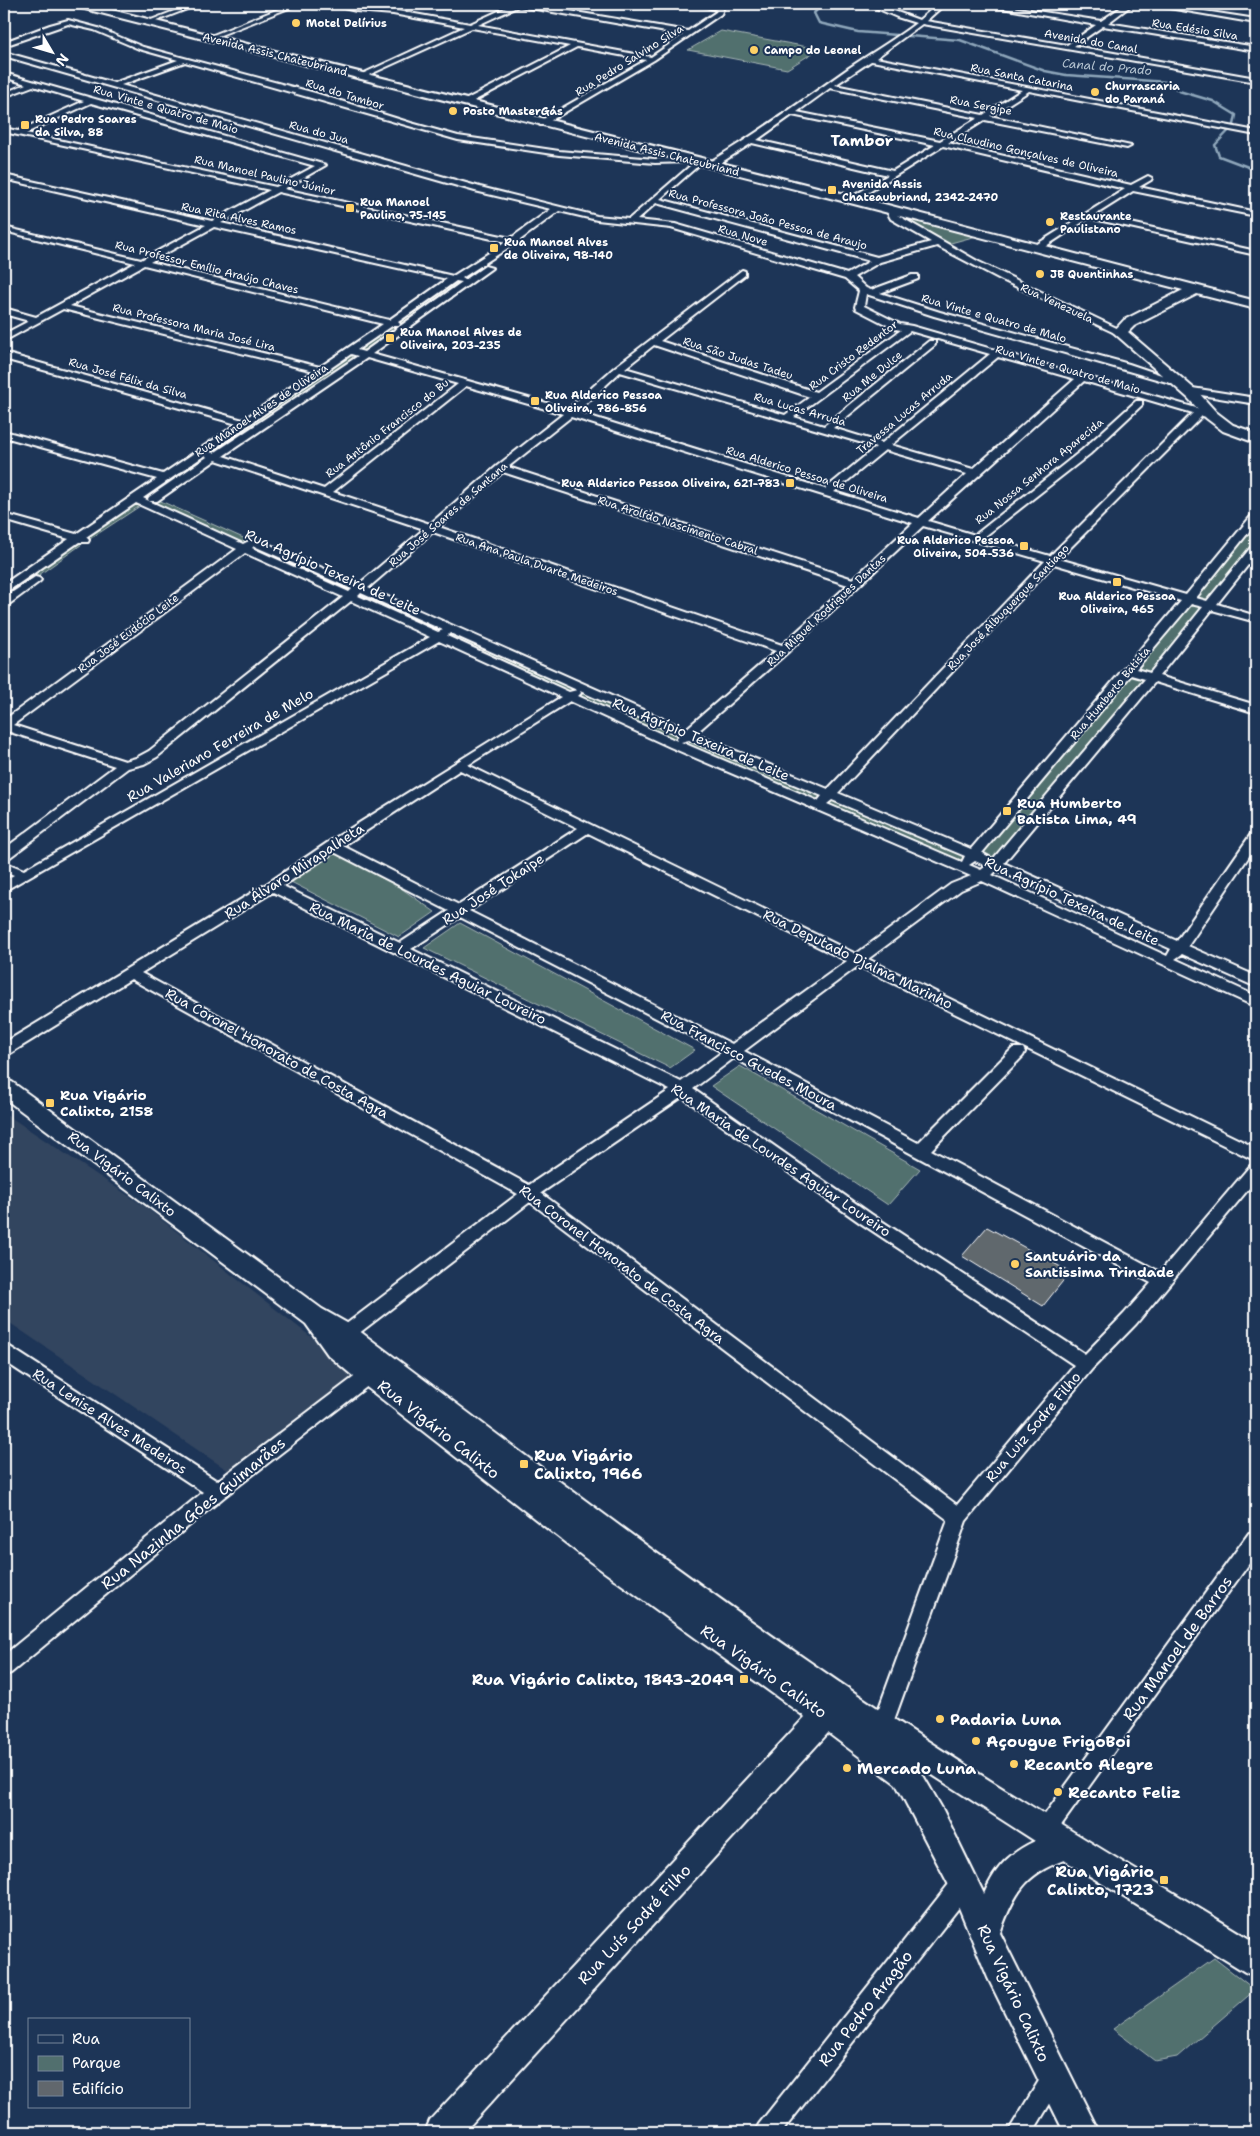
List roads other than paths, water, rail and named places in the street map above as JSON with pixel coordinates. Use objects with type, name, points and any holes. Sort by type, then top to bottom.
[{"type":"main road","name":"Avenida Assis Chateubriand","points":[[77,4],[94,5],[149,22],[711,166],[853,200],[1256,305]]},
{"type":"main road","points":[[1120,332],[1129,323],[1194,290]]},
{"type":"main road","name":"Rua Venezuela","points":[[1120,332],[1182,386],[1202,415]]},
{"type":"main road","points":[[1202,415],[1228,428],[1256,438]]},
{"type":"main road","name":"Rua Vigário Calixto","points":[[6,1091],[313,1316],[594,1550],[906,1774],[932,1820],[964,1884],[999,1967],[1082,2132]]},
{"type":"main road","name":"Rua Vigário Calixto","points":[[376,1369],[882,1728],[1055,1838],[1256,1961]]},
{"type":"main road","name":"Rua Luís Sodré Filho","points":[[442,2132],[826,1715]]},
{"type":"main road","points":[[985,1932],[999,1892],[1012,1871],[1042,1852],[1055,1838]]},
{"type":"street","points":[[149,22],[197,4]]},
{"type":"street","points":[[211,37],[296,4]]},
{"type":"street","points":[[330,4],[356,9],[393,12],[652,59]]},
{"type":"street","points":[[362,76],[518,4],[691,34]]},
{"type":"street","name":"Rua Pedro Salvino Silva","points":[[543,123],[652,59],[719,13],[720,9],[700,4]]},
{"type":"street","name":"Avenida do Canal","points":[[870,4],[899,16],[921,22],[1256,80]]},
{"type":"street","points":[[711,166],[792,113],[854,68],[872,59],[908,33],[942,4]]},
{"type":"street","name":"Rua Edésio Silva","points":[[983,4],[1256,49]]},
{"type":"street","points":[[1070,47],[1130,4]]},
{"type":"street","points":[[1149,4],[1256,21]]},
{"type":"street","name":"Rua do Tambor","points":[[4,44],[68,22],[96,29],[141,48],[312,95],[432,132],[475,142],[593,156],[694,161]]},
{"type":"street","points":[[466,102],[575,46]]},
{"type":"street","name":"Rua do Jua","points":[[4,54],[478,189],[608,220],[631,221]]},
{"type":"street","name":"Rua Santa Catarina","points":[[872,59],[1256,133]]},
{"type":"street","points":[[112,86],[185,60]]},
{"type":"street","name":"Rua Vinte e Quatro de Maio","points":[[4,75],[199,132],[322,165],[276,190]]},
{"type":"street","points":[[853,200],[1040,82]]},
{"type":"street","points":[[4,95],[33,84]]},
{"type":"street","name":"Rua Sergipe","points":[[830,86],[1127,146]]},
{"type":"street","points":[[4,139],[91,100]]},
{"type":"street","name":"Rua Claudino Gonçalves de Oliveira","points":[[792,113],[942,144],[1132,188],[1256,214]]},
{"type":"street","name":"Rua Manoel Paulino Júnior","points":[[4,130],[517,242]]},
{"type":"street","points":[[751,141],[895,174]]},
{"type":"street","points":[[631,221],[694,161]]},
{"type":"street","points":[[4,338],[32,319],[133,260],[312,162]]},
{"type":"street","name":"Rua Rita Alves Ramos","points":[[4,177],[470,282]]},
{"type":"street","points":[[1037,248],[1148,178]]},
{"type":"street","points":[[4,332],[61,306],[276,190]]},
{"type":"street","name":"Rua Professora João Pessoa de Araujo","points":[[654,200],[877,260]]},
{"type":"street","name":"Rua Manoel Alves de Oliveira","points":[[4,589],[78,538],[216,457],[365,355],[470,282],[527,232],[558,208]]},
{"type":"street","name":"Rua Venezuela","points":[[890,210],[894,216],[938,243],[1028,290],[1120,332]]},
{"type":"street","points":[[1090,216],[1256,252]]},
{"type":"street","name":"Rua Nove","points":[[631,221],[672,226],[848,277]]},
{"type":"street","name":"Rua Professor Emílio Araújo Chaves","points":[[4,229],[405,326]]},
{"type":"street","points":[[774,255],[802,239]]},
{"type":"street","name":"Rua Manoel Alves de Oliveira","points":[[4,602],[90,541],[146,498],[165,478],[352,351],[455,278],[517,242]]},
{"type":"street","points":[[867,292],[848,277],[877,260],[938,243]]},
{"type":"street","name":"Rua José Soares de Santana","points":[[124,765],[140,761],[153,754],[361,588],[570,413],[618,369],[742,273]]},
{"type":"street","points":[[903,329],[859,307],[867,292],[915,277]]},
{"type":"street","name":"Rua Vinte e Quatro de Malo","points":[[867,292],[937,314],[1126,366],[1182,386]]},
{"type":"street","name":"Rua Professora Maria José Lira","points":[[61,306],[323,370]]},
{"type":"street","points":[[4,311],[32,319]]},
{"type":"street","name":"Rua Vinte e Quatro de Maio","points":[[903,329],[932,343],[993,356]]},
{"type":"street","name":"Rua Vinte e Quatro de Maio","points":[[903,329],[1078,381],[1202,415]]},
{"type":"street","name":"Rua Cristo Redentor","points":[[787,418],[903,329]]},
{"type":"street","name":"Rua São Judas Tadeu","points":[[653,342],[817,396]]},
{"type":"street","name":"Rua Me Dulce","points":[[826,429],[932,343]]},
{"type":"street","name":"Rua Alderico Pessoa de Oliveira","points":[[352,351],[570,413],[923,523],[1256,619]]},
{"type":"street","name":"Rua José Félix da Silva","points":[[4,356],[245,423]]},
{"type":"street","name":"Travessa Lucas Arruda","points":[[826,493],[993,356]]},
{"type":"street","name":"Rua Lucas Arruda","points":[[618,369],[975,472]]},
{"type":"street","name":"Rua Vinte e Quatro de Maio","points":[[1078,381],[1140,403],[1202,415]]},
{"type":"street","name":"Rua Miguel Rodrigues Dantas","points":[[674,744],[688,735],[784,650],[854,583],[923,523],[975,472],[1078,381]]},
{"type":"street","name":"Rua Antônio Francisco do Bu","points":[[325,492],[465,383]]},
{"type":"street","points":[[1182,386],[1256,401]]},
{"type":"street","name":"Rua Nossa Senhora Aparecida","points":[[977,538],[1086,452],[1140,403]]},
{"type":"street","name":"Rua José Albuquerque Santiago","points":[[819,806],[1052,560],[1202,415]]},
{"type":"street","points":[[4,434],[165,478]]},
{"type":"street","name":"Rua Ana Paula Duarte Medeiros","points":[[203,452],[432,528],[784,650]]},
{"type":"street","name":"Rua Arolfdo Nascimento Cabral","points":[[502,468],[854,583]]},
{"type":"street","name":"Rua Agrípio Texeira de Leite","points":[[146,498],[249,545],[350,597],[440,636],[569,697],[674,744],[963,867],[1256,1002]]},
{"type":"street","name":"Rua Humberto Batista","points":[[963,867],[1190,599],[1256,517]]},
{"type":"street","points":[[4,527],[9,519],[90,541]]},
{"type":"street","name":"Rua Agrípio Texeira de Leite","points":[[249,545],[361,588],[688,735],[974,855],[1256,982]]},
{"type":"street","name":"Rua José Eudócio Leite","points":[[4,726],[249,545]]},
{"type":"street","name":"Rua Humberto Batista","points":[[983,876],[995,865],[1152,678],[1209,605],[1256,550]]},
{"type":"street","name":"Rua Valeriano Ferreira de Melo","points":[[4,887],[452,629]]},
{"type":"street","points":[[1129,671],[1256,709]]},
{"type":"street","name":"Rua Álvaro Mirapalheta","points":[[4,1050],[273,886],[332,846],[583,688]]},
{"type":"street","points":[[4,726],[124,765]]},
{"type":"street","points":[[4,855],[124,765]]},
{"type":"street","name":"Rua Deputado Djalma Marinho","points":[[459,765],[1256,1155]]},
{"type":"street","name":"Rua José Tokaipe","points":[[399,950],[588,828]]},
{"type":"street","points":[[1169,962],[1256,837]]},
{"type":"street","name":"Rua Francisco Guedes Moura","points":[[332,846],[734,1051],[1162,1281]]},
{"type":"street","points":[[4,866],[25,875]]},
{"type":"street","points":[[956,887],[963,867]]},
{"type":"street","points":[[339,1338],[530,1193],[682,1089],[956,887],[983,876]]},
{"type":"street","name":"Rua Maria de Lourdes Aguiar Loureiro","points":[[273,886],[682,1089],[865,1218],[1086,1364]]},
{"type":"street","name":"Rua Coronel Honorato de Costa Agra","points":[[132,973],[530,1193],[958,1517]]},
{"type":"street","points":[[920,1151],[1018,1052]]},
{"type":"street","name":"Rua Luiz Sodre Filho","points":[[882,1728],[958,1517],[1086,1364],[1130,1319],[1256,1170]]},
{"type":"street","name":"Rua Lenise Alves Medeiros","points":[[4,1352],[217,1491]]},
{"type":"street","name":"Rua Nazinha Góes Guimarães","points":[[4,1666],[217,1491],[376,1369]]},
{"type":"street","name":"Rua Manoel de Barros","points":[[1055,1838],[1256,1539]]},
{"type":"street","name":"Rua Pedro Aragão","points":[[767,2132],[964,1884]]},
{"type":"street","points":[[1020,2132],[1054,2077]]},
{"type":"waterway","name":"Canal do Prado","points":[[823,4],[814,13],[819,23],[858,32],[960,40],[1045,71],[1066,75],[1167,82],[1179,91],[1213,101],[1236,115],[1234,125],[1215,145],[1219,156],[1256,170]]},
{"type":"place","name":"Motel Delírius","points":[[296,23]]},
{"type":"place","name":"Campo do Leonel","points":[[754,50]]},
{"type":"place","name":"Churrascaria do Paraná","points":[[1095,92]]},
{"type":"place","name":"Posto MasterGás","points":[[453,111]]},
{"type":"place","name":"Rua Pedro Soares da Silva, 88","points":[[25,125]]},
{"type":"place","name":"Avenida Assis Chateaubriand, 2342-2470","points":[[832,190]]},
{"type":"place","name":"Rua Manoel Paulino, 75-145","points":[[350,208]]},
{"type":"place","name":"Restaurante Paulistano","points":[[1050,222]]},
{"type":"place","name":"Rua Manoel Alves de Oliveira, 98-140","points":[[494,248]]},
{"type":"place","name":"JB Quentinhas","points":[[1040,274]]},
{"type":"place","name":"Rua Manoel Alves de Oliveira, 203-235","points":[[390,338]]},
{"type":"place","name":"Rua Alderico Pessoa Oliveira, 786-856","points":[[535,401]]},
{"type":"place","name":"Rua Alderico Pessoa Oliveira, 621-783","points":[[790,483]]},
{"type":"place","name":"Rua Alderico Pessoa Oliveira, 504-536","points":[[1024,546]]},
{"type":"place","name":"Rua Alderico Pessoa Oliveira, 465","points":[[1117,582]]},
{"type":"place","name":"Rua Humberto Batista Lima, 49","points":[[1007,811]]},
{"type":"place","name":"Rua Vigário Calixto, 2158","points":[[50,1103]]},
{"type":"place","name":"Santuário da Santissima Trindade","points":[[1015,1264]]},
{"type":"place","name":"Rua Vigário Calixto, 1966","points":[[524,1464]]},
{"type":"place","name":"Rua Vigário Calixto, 1843-2049","points":[[744,1679]]},
{"type":"place","name":"Padaria Luna","points":[[940,1719]]},
{"type":"place","name":"Açougue FrigoBoi","points":[[976,1741]]},
{"type":"place","name":"Recanto Alegre","points":[[1014,1764]]},
{"type":"place","name":"Mercado Luna","points":[[847,1768]]},
{"type":"place","name":"Recanto Feliz","points":[[1058,1792]]},
{"type":"place","name":"Rua Vigário Calixto, 1723","points":[[1164,1880]]},
{"type":"district","name":"Tambor","points":[[862,140]]}]
